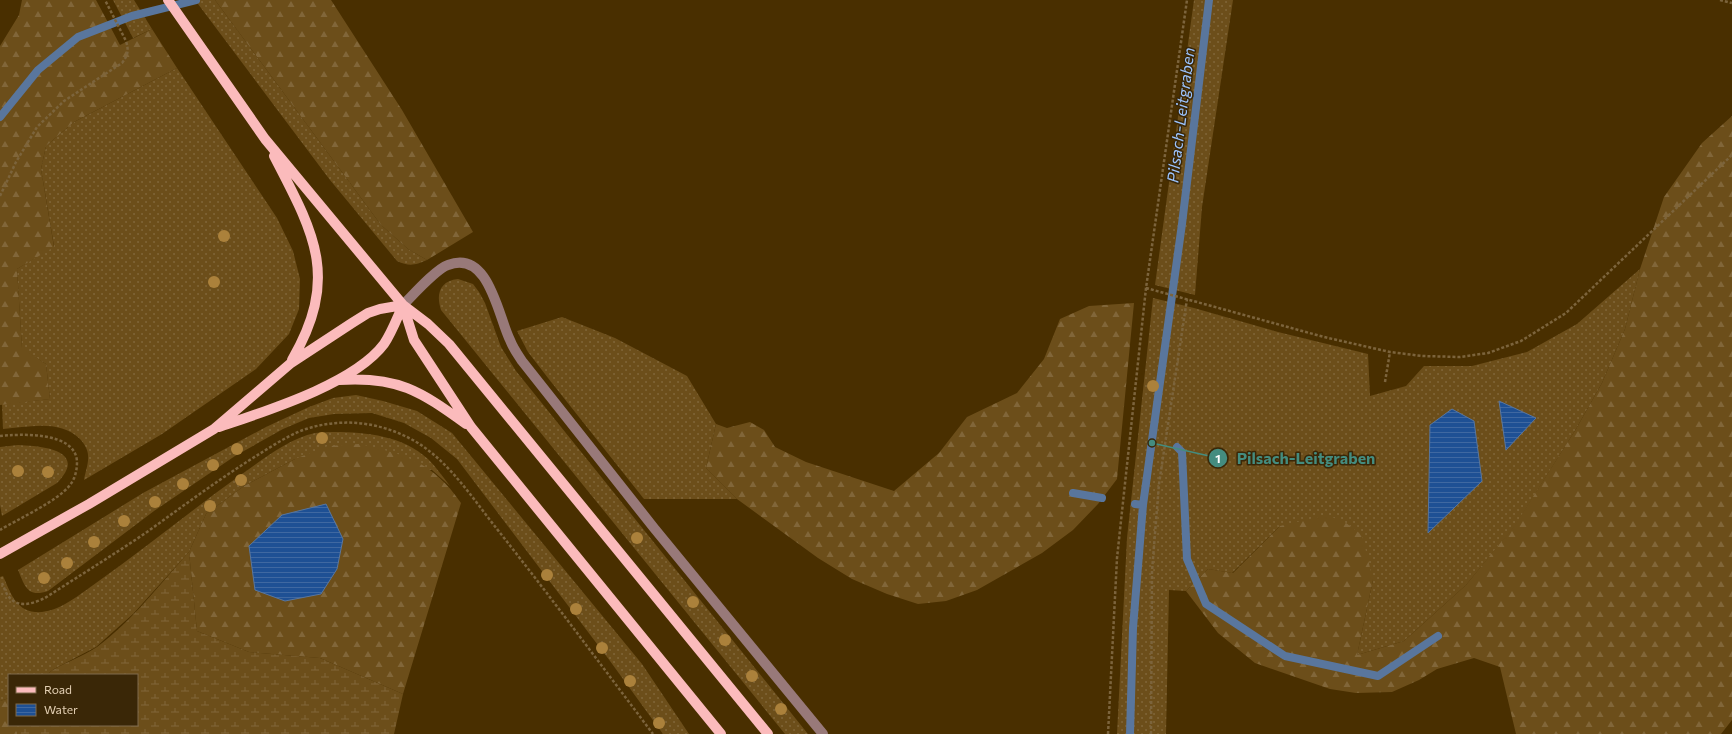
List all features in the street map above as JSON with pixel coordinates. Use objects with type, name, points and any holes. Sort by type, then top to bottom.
[{"type":"main road","points":[[168,0],[265,139],[403,305],[428,324],[449,344],[768,734]]},
{"type":"main road","points":[[265,139],[307,224],[314,245],[318,271],[318,286],[310,323],[302,344],[291,363]]},
{"type":"main road","points":[[0,554],[89,504],[214,428],[291,363],[368,313],[380,309],[403,305]]},
{"type":"main road","points":[[214,428],[271,410],[337,380],[367,361],[383,344],[403,305]]},
{"type":"main road","points":[[403,305],[414,340],[471,427],[721,734]]},
{"type":"main road","points":[[337,380],[378,380],[403,386],[432,400],[471,427]]},
{"type":"lane","points":[[403,305],[439,271],[448,265],[458,263],[468,264],[486,278],[510,341],[522,361],[654,528],[823,734]]},
{"type":"path","points":[[0,196],[16,162],[37,127],[64,101],[122,63],[128,56],[129,48],[105,0]]},
{"type":"path","points":[[1108,734],[1117,558],[1146,288],[1187,0]]},
{"type":"path","points":[[1720,0],[1732,3]]},
{"type":"path","points":[[1146,288],[1324,337],[1390,352],[1460,357],[1488,353],[1520,341],[1566,313],[1732,155]]},
{"type":"path","points":[[1151,734],[1152,572],[1159,484],[1187,299]]},
{"type":"path","points":[[1385,382],[1390,352]]},
{"type":"path","points":[[2,583],[10,598],[20,604],[34,604],[46,598],[140,536],[219,479],[270,447],[304,430],[326,424],[348,422],[371,424],[391,430],[417,443],[436,456],[453,474],[514,551],[653,734]]},
{"type":"path","points":[[0,436],[22,434],[47,437],[60,441],[72,448],[77,458],[77,470],[71,484],[61,494],[0,530]]},
{"type":"green space","points":[[22,0],[96,0],[120,45],[152,29],[177,68],[74,122],[46,146],[41,169],[54,247],[17,269],[22,348],[46,364],[50,399],[0,405],[0,46],[19,15]]},
{"type":"green space","points":[[113,0],[134,0],[152,29],[133,38]]},
{"type":"green space","points":[[195,0],[215,0],[381,225],[408,249],[427,260],[412,265],[397,261],[330,180]]},
{"type":"green space","points":[[215,0],[331,0],[402,110],[473,232],[427,260],[408,249],[381,225]]},
{"type":"green space","points":[[1194,0],[1233,0],[1202,207],[1195,295],[1155,285]]},
{"type":"green space","points":[[177,68],[277,218],[293,251],[300,279],[299,309],[289,334],[256,369],[162,434],[84,480],[88,461],[86,447],[80,439],[72,433],[63,429],[43,426],[3,429],[2,404],[50,399],[46,364],[22,349],[17,269],[54,246],[41,169],[46,146],[74,122]]},
{"type":"green space","points":[[1732,116],[1732,720],[1721,734],[1516,734],[1500,667],[1474,658],[1437,669],[1419,680],[1392,692],[1356,693],[1330,689],[1255,663],[1218,633],[1186,591],[1208,569],[1233,573],[1280,526],[1327,515],[1346,523],[1362,535],[1373,580],[1357,655],[1404,641],[1466,585],[1515,525],[1576,429],[1602,383],[1625,329],[1640,269],[1664,197],[1702,143]]},
{"type":"green space","points":[[1640,269],[1625,329],[1602,383],[1576,429],[1515,526],[1466,585],[1404,641],[1357,655],[1373,580],[1280,526],[1232,573],[1208,569],[1186,591],[1169,590],[1166,734],[1117,734],[1127,538],[1153,298],[1278,332],[1368,354],[1370,396],[1406,386],[1424,366],[1472,366],[1527,352],[1577,324]]},
{"type":"green space","points":[[458,279],[473,284],[479,292],[485,303],[501,347],[516,371],[808,734],[785,734],[441,310],[439,299],[440,290],[447,283]]},
{"type":"green space","points":[[1134,303],[1117,479],[1098,504],[1073,530],[1042,553],[977,590],[946,601],[918,604],[887,594],[852,579],[818,558],[737,499],[706,468],[716,424],[727,428],[750,422],[764,430],[775,447],[806,462],[894,491],[939,453],[967,417],[1017,393],[1044,359],[1060,319],[1089,306]]},
{"type":"green space","points":[[562,317],[615,338],[687,376],[716,424],[706,468],[737,499],[644,499],[528,352],[517,331]]},
{"type":"green space","points":[[356,395],[417,411],[452,433],[642,664],[689,734],[663,734],[610,661],[457,459],[431,438],[404,423],[372,413],[334,414],[309,418],[283,429],[235,456],[154,511],[48,591],[35,593],[31,592],[25,586],[18,570],[143,493],[266,427],[309,407],[333,398]]},
{"type":"green space","points":[[334,432],[372,434],[396,440],[418,451],[428,459],[450,486],[432,470],[295,459],[244,486],[206,514],[189,552],[133,614],[96,647],[47,674],[8,674],[8,698],[0,701],[0,577],[3,576],[14,599],[23,608],[35,612],[43,612],[59,607],[75,598],[114,570],[217,492],[273,452],[294,440],[317,433]]},
{"type":"green space","points":[[359,444],[404,456],[417,462],[440,478],[461,503],[403,694],[320,658],[249,652],[197,631],[189,552],[206,514],[244,486],[295,459],[328,446]]},
{"type":"green space","points":[[18,445],[39,447],[58,452],[65,457],[68,463],[65,472],[57,483],[2,516],[0,505],[0,447]]},
{"type":"green space","points":[[189,552],[197,631],[249,652],[320,658],[403,694],[394,734],[17,734],[17,726],[138,726],[138,674],[48,674],[97,647],[122,626]]},
{"type":"green space","points":[[8,698],[8,726],[17,726],[17,734],[0,734],[0,701]]},
{"type":"water","points":[[1499,401],[1536,418],[1506,450]]},
{"type":"water","points":[[1452,409],[1474,421],[1482,481],[1428,533],[1430,425]]},
{"type":"water","points":[[326,504],[343,539],[337,569],[321,594],[285,601],[255,590],[249,546],[282,515]]},
{"type":"waterway","points":[[0,117],[38,70],[78,37],[132,16],[196,0]]},
{"type":"waterway","name":"Pilsach-Leitgraben","points":[[1130,734],[1133,628],[1143,505],[1182,224],[1209,0]]},
{"type":"waterway","points":[[1177,447],[1182,452],[1187,559],[1206,604],[1285,656],[1378,676],[1438,636]]},
{"type":"waterway","points":[[1073,493],[1102,498]]},
{"type":"waterway","points":[[1135,504],[1143,505]]},
{"type":"place","name":"Pilsach-Leitgraben","points":[[1152,443]]}]
